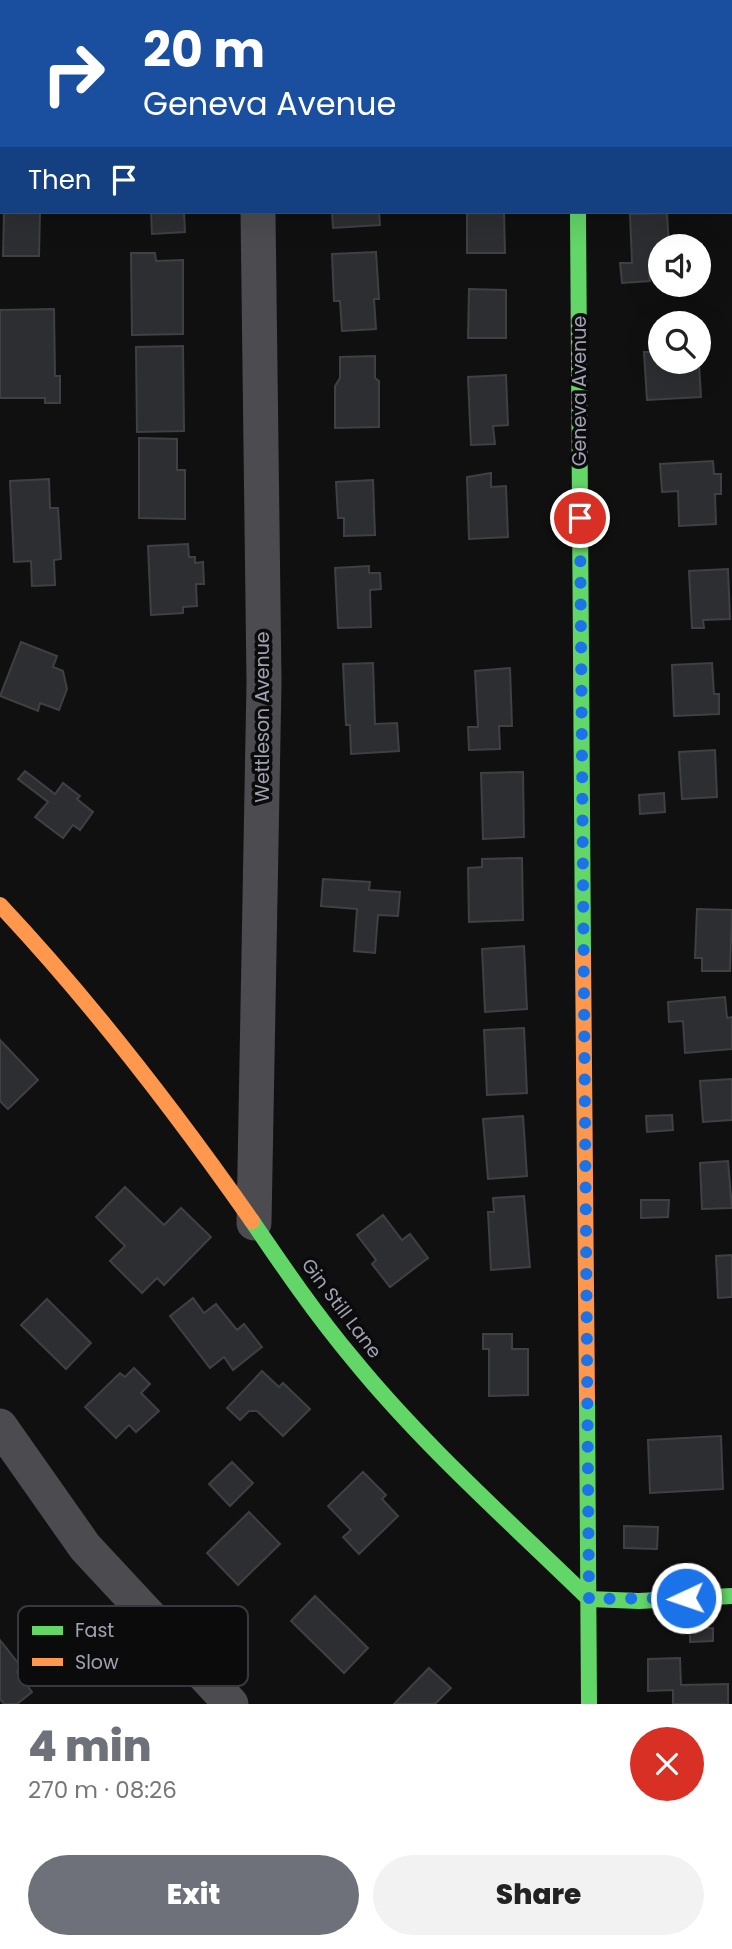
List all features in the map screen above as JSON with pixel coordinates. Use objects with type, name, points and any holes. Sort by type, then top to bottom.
[{"type":"street","name":"Wettleson Avenue","points":[[254,1223],[264,681],[258,214]]},
{"type":"street","name":"Geneva Avenue","points":[[578,214],[589,1704]]},
{"type":"street","name":"Gin Still Lane","points":[[0,905],[32,939],[183,1122],[314,1310],[354,1361],[426,1439],[589,1599]]},
{"type":"street","points":[[0,1426],[85,1547],[140,1606]]},
{"type":"street","points":[[589,1599],[639,1601],[732,1596]]},
{"type":"street","points":[[214,1686],[231,1704]]},
{"type":"building","points":[[4,214],[40,214],[39,256],[3,256]]},
{"type":"building","points":[[151,214],[184,214],[185,232],[152,234]]},
{"type":"building","points":[[332,214],[379,214],[380,225],[333,228]]},
{"type":"building","points":[[467,214],[504,214],[505,253],[467,253]]},
{"type":"building","points":[[630,214],[667,214],[668,234],[648,234],[648,281],[622,283],[620,263],[632,263]]},
{"type":"building","points":[[376,252],[379,299],[374,299],[376,329],[342,331],[340,301],[334,301],[332,254]]},
{"type":"building","points":[[131,253],[155,253],[156,261],[183,260],[183,334],[132,335]]},
{"type":"building","points":[[469,289],[506,290],[506,338],[468,338]]},
{"type":"building","points":[[54,309],[55,376],[60,376],[60,403],[45,403],[45,398],[0,398],[0,310]]},
{"type":"building","points":[[183,346],[184,431],[137,432],[136,347]]},
{"type":"building","points":[[644,352],[648,352],[648,374],[700,374],[701,397],[647,400]]},
{"type":"building","points":[[375,356],[375,378],[379,381],[379,427],[335,428],[335,386],[340,378],[340,357]]},
{"type":"building","points":[[506,375],[508,425],[493,426],[495,444],[471,445],[468,377]]},
{"type":"building","points":[[139,438],[177,439],[177,470],[185,470],[185,519],[139,518]]},
{"type":"building","points":[[713,461],[714,474],[721,474],[721,494],[715,494],[716,524],[679,526],[678,491],[662,492],[660,464]]},
{"type":"building","points":[[491,473],[491,487],[506,486],[508,537],[469,539],[467,477]]},
{"type":"building","points":[[49,479],[50,508],[58,508],[61,559],[54,560],[55,585],[32,586],[31,561],[14,562],[10,481]]},
{"type":"building","points":[[373,480],[375,535],[344,536],[344,518],[338,518],[336,482]]},
{"type":"building","points":[[188,544],[189,557],[195,557],[195,563],[203,562],[204,584],[196,584],[197,606],[183,607],[183,613],[151,615],[148,546]]},
{"type":"building","points":[[369,566],[369,573],[380,573],[381,589],[370,590],[371,627],[338,628],[335,568]]},
{"type":"building","points":[[728,569],[730,619],[703,620],[704,628],[692,628],[689,571]]},
{"type":"building","points":[[21,642],[57,656],[53,667],[63,671],[67,689],[59,710],[40,703],[38,711],[0,696]]},
{"type":"building","points":[[373,663],[375,724],[397,723],[399,751],[351,754],[350,725],[346,725],[343,664]]},
{"type":"building","points":[[712,663],[714,694],[719,694],[719,714],[674,716],[672,665]]},
{"type":"building","points":[[510,668],[512,726],[499,726],[500,749],[469,750],[468,727],[478,727],[475,671]]},
{"type":"building","points":[[715,750],[717,797],[682,799],[679,752]]},
{"type":"building","points":[[25,771],[55,794],[63,783],[80,796],[77,799],[93,812],[80,830],[73,825],[63,838],[35,817],[48,802],[18,779]]},
{"type":"building","points":[[523,772],[524,837],[483,839],[481,773]]},
{"type":"building","points":[[664,793],[665,812],[640,814],[639,795]]},
{"type":"building","points":[[522,858],[523,920],[469,922],[468,868],[482,867],[482,859]]},
{"type":"building","points":[[323,879],[370,882],[369,890],[400,892],[398,916],[378,915],[375,953],[354,951],[357,909],[321,906]]},
{"type":"building","points":[[697,909],[732,910],[730,971],[702,971],[702,958],[695,958]]},
{"type":"building","points":[[524,946],[527,1009],[485,1012],[482,949]]},
{"type":"building","points":[[725,997],[727,1018],[732,1017],[732,1049],[685,1053],[683,1021],[669,1022],[668,1002]]},
{"type":"building","points":[[524,1028],[527,1093],[487,1095],[484,1030]]},
{"type":"building","points":[[0,1040],[38,1080],[8,1109],[0,1101]]},
{"type":"building","points":[[732,1079],[732,1120],[703,1122],[700,1081]]},
{"type":"building","points":[[672,1115],[673,1130],[647,1132],[646,1116]]},
{"type":"building","points":[[523,1116],[527,1176],[488,1179],[483,1119]]},
{"type":"building","points":[[728,1161],[732,1208],[702,1209],[700,1163]]},
{"type":"building","points":[[125,1187],[164,1225],[181,1208],[211,1237],[164,1285],[157,1278],[142,1293],[110,1261],[125,1246],[96,1217]]},
{"type":"building","points":[[524,1196],[530,1267],[491,1270],[488,1212],[494,1212],[493,1198]]},
{"type":"building","points":[[641,1200],[669,1200],[668,1217],[641,1218]]},
{"type":"building","points":[[383,1215],[402,1240],[410,1234],[428,1258],[390,1287],[372,1264],[376,1260],[357,1235]]},
{"type":"building","points":[[732,1255],[732,1297],[718,1298],[716,1256]]},
{"type":"building","points":[[193,1298],[204,1313],[216,1304],[237,1330],[244,1324],[262,1347],[233,1370],[224,1357],[210,1368],[170,1316]]},
{"type":"building","points":[[47,1299],[91,1343],[66,1369],[21,1325]]},
{"type":"building","points":[[483,1334],[512,1334],[512,1349],[528,1349],[528,1395],[489,1396],[489,1349],[483,1349]]},
{"type":"building","points":[[134,1368],[150,1384],[141,1393],[159,1411],[136,1432],[129,1425],[116,1438],[85,1407],[120,1373],[125,1377]]},
{"type":"building","points":[[262,1371],[279,1387],[283,1383],[310,1409],[283,1436],[257,1411],[249,1411],[240,1420],[227,1408]]},
{"type":"building","points":[[721,1436],[723,1489],[650,1493],[648,1440]]},
{"type":"building","points":[[232,1462],[253,1483],[230,1506],[209,1484]]},
{"type":"building","points":[[363,1472],[386,1495],[382,1499],[398,1516],[359,1554],[343,1537],[351,1530],[328,1506]]},
{"type":"building","points":[[249,1512],[280,1544],[238,1585],[207,1553]]},
{"type":"building","points":[[624,1526],[658,1527],[657,1549],[624,1548]]},
{"type":"building","points":[[315,1596],[368,1648],[344,1673],[291,1621]]},
{"type":"building","points":[[713,1628],[713,1641],[690,1642],[690,1629]]},
{"type":"building","points":[[0,1640],[18,1663],[18,1686],[28,1686],[32,1692],[17,1704],[4,1704],[0,1699]]},
{"type":"building","points":[[680,1658],[681,1685],[728,1684],[728,1704],[673,1704],[673,1690],[648,1691],[648,1659]]},
{"type":"building","points":[[429,1668],[451,1688],[435,1704],[394,1704]]},
{"type":"traffic: fast","points":[[578,214],[583,954]]},
{"type":"traffic: fast","points":[[252,1221],[313,1308],[380,1391],[467,1482],[589,1599],[639,1601],[732,1596]]},
{"type":"traffic: fast","points":[[587,1400],[589,1704]]},
{"type":"traffic: slow","points":[[0,905],[132,1058],[252,1221]]},
{"type":"traffic: slow","points":[[583,954],[587,1400]]},
{"type":"route","points":[[580,518],[589,1599],[639,1601],[686,1598]]}]
